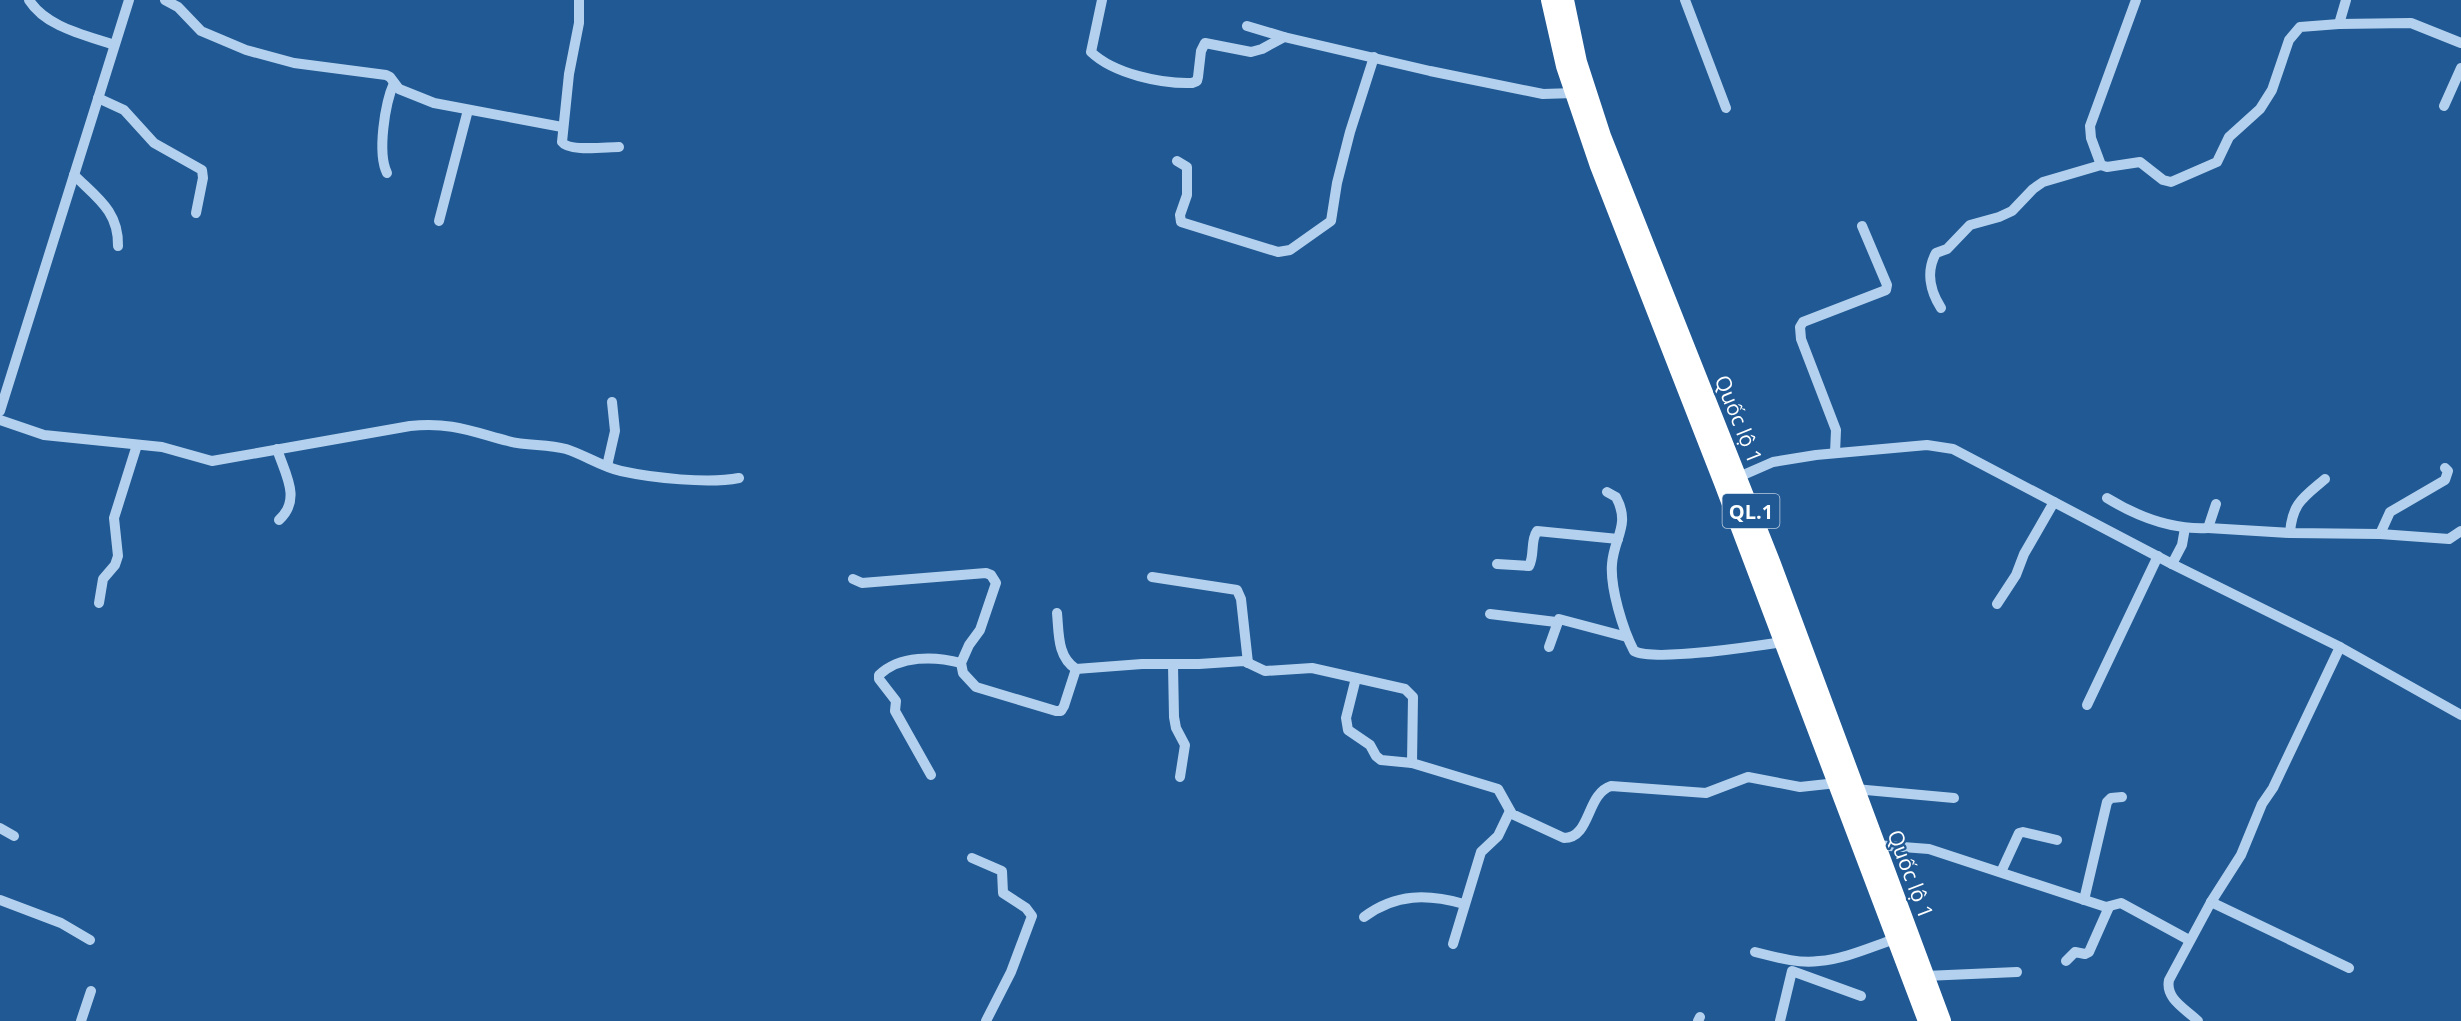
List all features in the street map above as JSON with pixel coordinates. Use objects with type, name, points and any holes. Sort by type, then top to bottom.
[{"type":"highway","name":"Quốc lộ 1","points":[[1551,0],[1565,66],[1599,166],[1731,481],[1855,789],[1942,1021]]},
{"type":"highway","name":"Quốc lộ 1","points":[[1565,0],[1578,62],[1602,136],[1731,481],[1783,642],[1927,1021]]},
{"type":"street","points":[[29,0],[39,14],[49,21],[114,45]]},
{"type":"street","points":[[0,410],[129,0]]},
{"type":"street","points":[[165,0],[178,7],[201,31],[246,50],[294,63],[386,75],[404,91],[434,103],[562,127]]},
{"type":"street","points":[[579,0],[579,23],[562,127],[562,142],[567,147],[619,147]]},
{"type":"street","points":[[1101,0],[1091,52],[1123,71],[1140,76],[1192,83],[1197,81],[1201,51],[1205,43],[1251,52],[1262,50],[1284,37]]},
{"type":"street","points":[[1685,0],[1726,108]]},
{"type":"street","points":[[2101,165],[2090,126],[2136,0]]},
{"type":"street","points":[[2339,24],[2346,0]]},
{"type":"street","points":[[1941,308],[1931,292],[1931,269],[1936,253],[1947,249],[1970,225],[1999,218],[2012,211],[2032,189],[2043,182],[2101,165],[2107,167],[2140,162],[2163,180],[2171,182],[2217,162],[2229,137],[2260,109],[2272,90],[2286,47],[2296,29],[2305,26],[2339,24],[2411,23],[2461,44]]},
{"type":"street","points":[[1247,26],[1284,37],[1430,71],[1543,94],[1574,93]]},
{"type":"street","points":[[1177,161],[1187,167],[1187,195],[1180,215],[1181,222],[1278,252],[1290,250],[1331,221],[1348,142],[1374,57]]},
{"type":"street","points":[[2444,106],[2461,68]]},
{"type":"street","points":[[387,173],[383,165],[383,147],[387,101],[394,83]]},
{"type":"street","points":[[98,99],[124,110],[154,143],[202,170],[203,178],[196,213]]},
{"type":"street","points":[[439,221],[468,110]]},
{"type":"street","points":[[74,176],[114,218],[118,233],[118,246]]},
{"type":"street","points":[[1835,453],[1836,430],[1801,339],[1800,327],[1803,322],[1886,290],[1887,285],[1862,226]]},
{"type":"street","points":[[609,459],[615,431],[612,402]]},
{"type":"street","points":[[0,420],[44,435],[162,447],[212,461],[410,426],[441,424],[479,431],[511,442],[566,449],[609,459],[621,471],[719,482],[739,478]]},
{"type":"street","points":[[99,603],[103,579],[115,565],[118,556],[114,518],[137,445]]},
{"type":"street","points":[[1731,481],[1781,460],[1835,453],[1940,445],[1959,452],[2172,564],[2340,647],[2461,715]]},
{"type":"street","points":[[277,449],[292,496],[288,513],[279,520]]},
{"type":"street","points":[[2380,534],[2390,512],[2445,480],[2448,471],[2445,468]]},
{"type":"street","points":[[2290,533],[2291,516],[2299,501],[2325,478]]},
{"type":"street","points":[[1607,492],[1618,500],[1623,519],[1614,549],[1612,573],[1627,637],[1634,651],[1644,654],[1735,650],[1783,642]]},
{"type":"street","points":[[2107,498],[2148,520],[2185,528],[2380,534],[2449,540],[2461,531]]},
{"type":"street","points":[[1996,604],[2016,575],[2021,558],[2054,502]]},
{"type":"street","points":[[2208,528],[2216,504]]},
{"type":"street","points":[[2172,564],[2180,549],[2185,528]]},
{"type":"street","points":[[1497,564],[1529,566],[1533,538],[1538,531],[1618,539]]},
{"type":"street","points":[[2087,705],[2158,556]]},
{"type":"street","points":[[854,579],[862,583],[986,573],[991,575],[996,583],[983,621],[961,663],[963,673],[976,687],[1058,711],[1064,706],[1076,669]]},
{"type":"street","points":[[1152,577],[1236,590],[1241,599],[1248,663]]},
{"type":"street","points":[[1057,613],[1062,654],[1076,669],[1238,661],[1265,671],[1312,668],[1406,689],[1413,694],[1412,763]]},
{"type":"street","points":[[1490,614],[1556,622],[1559,619],[1627,637]]},
{"type":"street","points":[[1549,647],[1556,622]]},
{"type":"street","points":[[2198,1021],[2175,1001],[2168,985],[2189,940],[2241,855],[2262,804],[2272,788],[2340,647]]},
{"type":"street","points":[[931,775],[895,711],[896,701],[879,679],[879,675],[887,669],[912,660],[936,658],[961,663]]},
{"type":"street","points":[[1173,665],[1174,717],[1176,728],[1185,745],[1180,777]]},
{"type":"street","points":[[1356,678],[1346,718],[1348,730],[1370,745],[1381,760],[1412,763],[1498,789],[1510,811],[1567,839],[1576,834],[1584,825],[1600,791],[1611,786],[1706,793],[1748,777],[1800,787],[1837,783]]},
{"type":"street","points":[[1855,789],[1954,798]]},
{"type":"street","points":[[2084,900],[2107,802],[2111,798],[2122,797]]},
{"type":"street","points":[[1453,944],[1481,852],[1498,836],[1510,811]]},
{"type":"street","points":[[0,828],[14,836]]},
{"type":"street","points":[[2001,872],[2019,833],[2057,840]]},
{"type":"street","points":[[1876,845],[1929,849],[2084,900],[2109,907],[2121,903],[2189,940]]},
{"type":"street","points":[[972,858],[1002,871],[1003,892],[1026,908],[1032,916],[1011,972],[986,1021]]},
{"type":"street","points":[[1364,917],[1380,905],[1409,899],[1431,897],[1464,904]]},
{"type":"street","points":[[0,900],[61,923],[90,940]]},
{"type":"street","points":[[2211,902],[2349,968]]},
{"type":"street","points":[[2066,961],[2075,952],[2085,954],[2089,952],[2109,907]]},
{"type":"street","points":[[1755,952],[1780,958],[1818,962],[1895,939]]},
{"type":"street","points":[[1780,1021],[1792,970],[1861,996]]},
{"type":"street","points":[[1925,976],[2017,972]]},
{"type":"street","points":[[81,1021],[91,991]]}]
